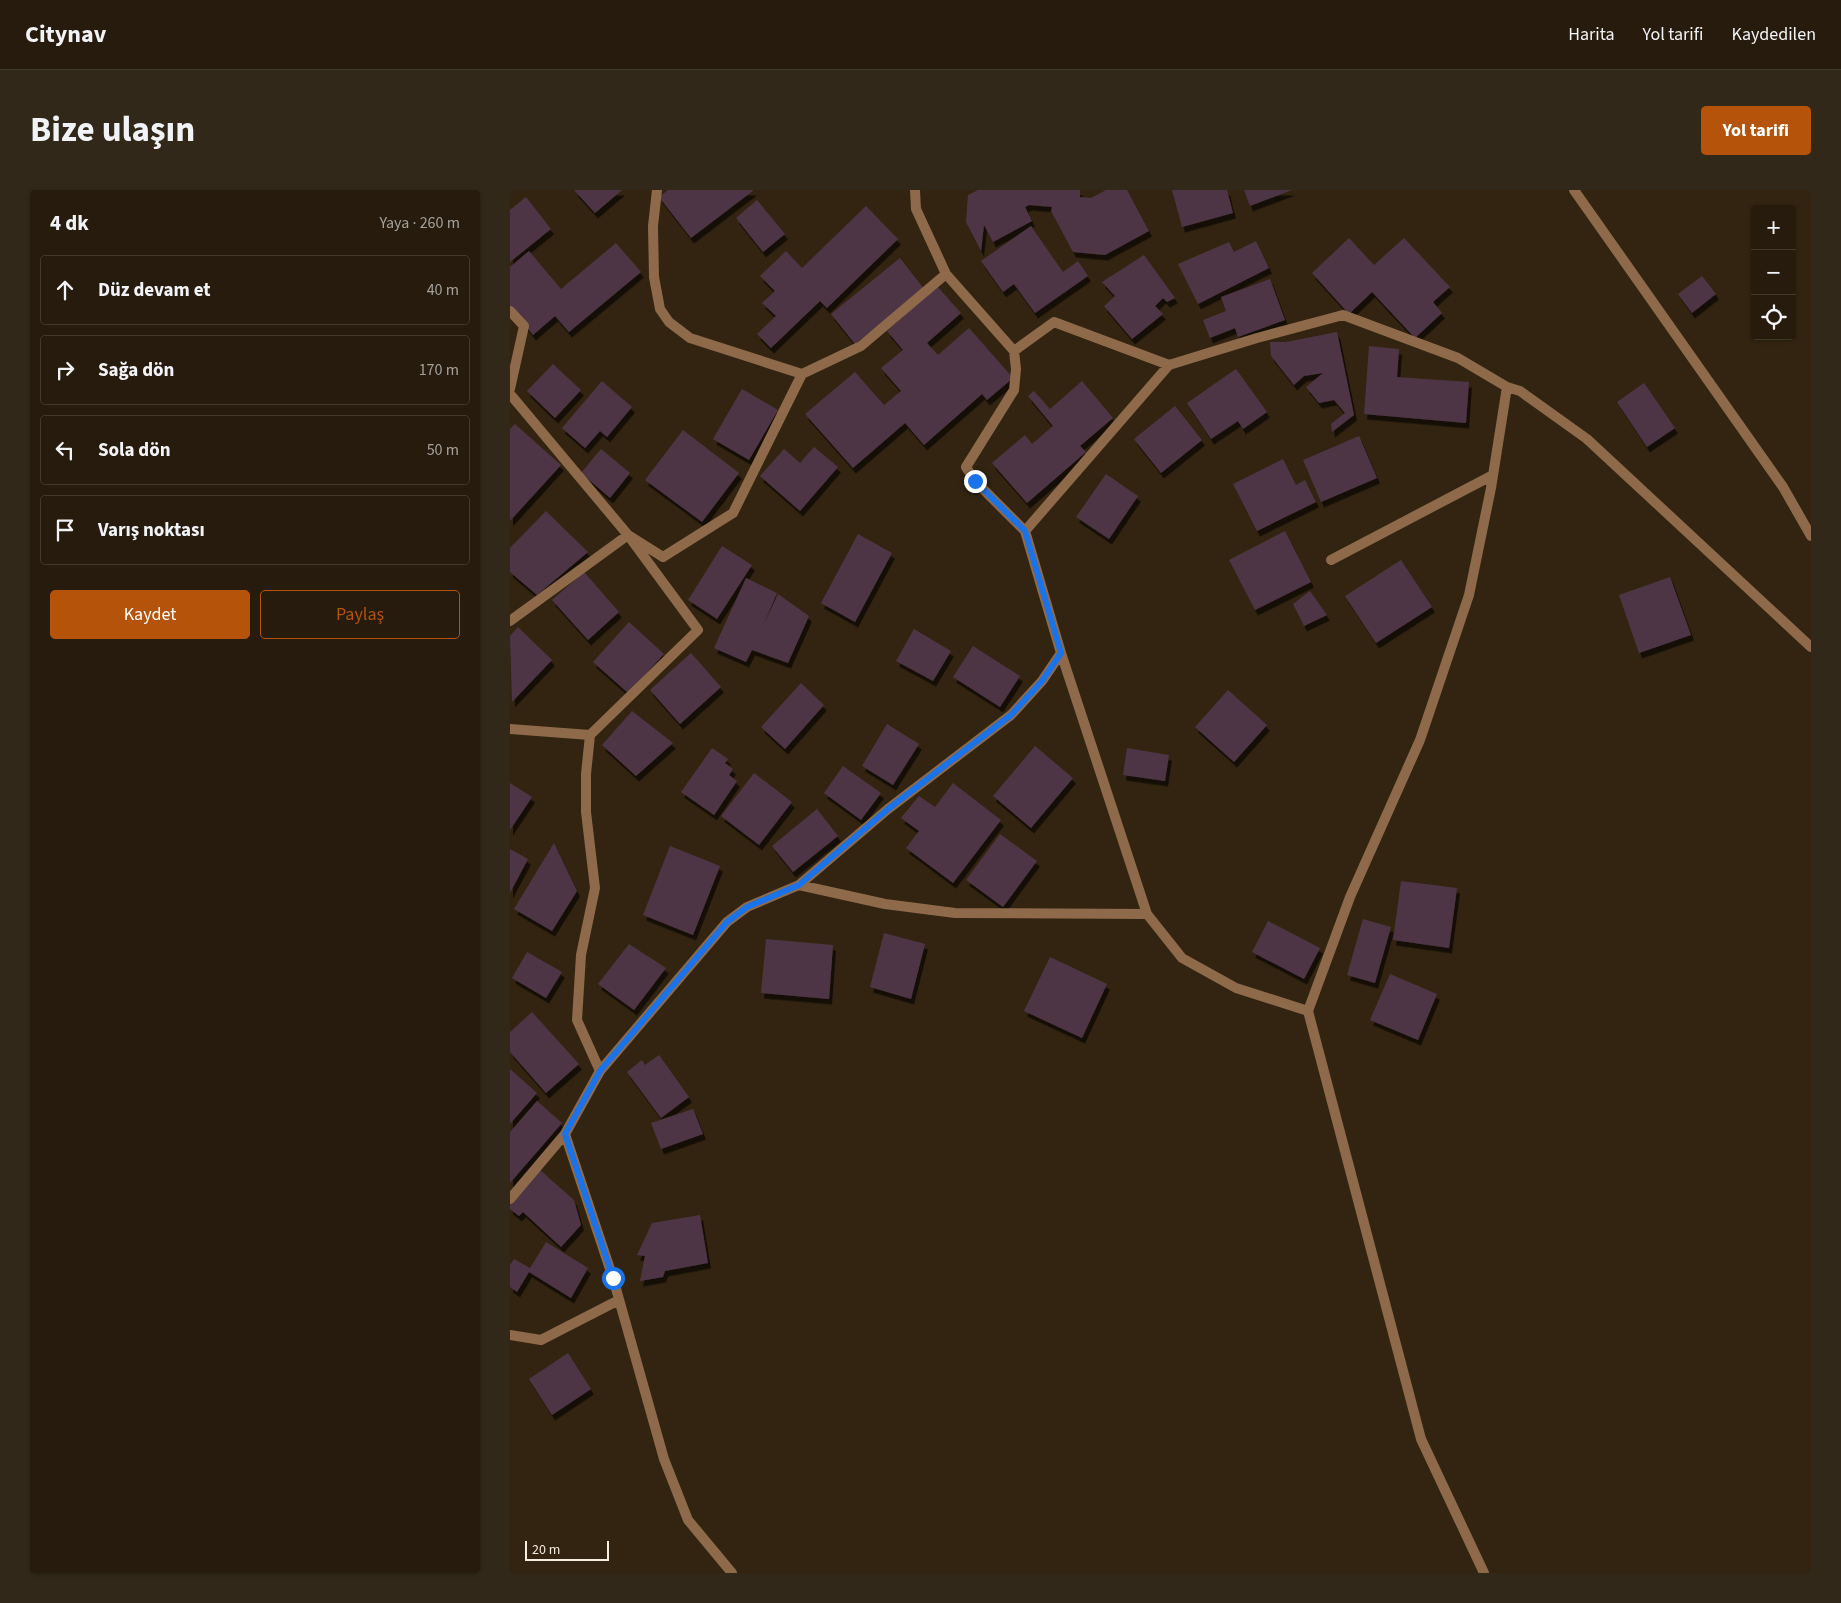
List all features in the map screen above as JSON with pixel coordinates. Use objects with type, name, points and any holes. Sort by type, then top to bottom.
[{"type":"street","points":[[657,190],[653,226],[654,277],[660,309],[669,322],[690,338],[802,374]]},
{"type":"street","points":[[915,190],[916,209],[946,274],[1014,351],[1016,369],[1014,390],[966,467],[975,481],[1025,531],[1061,653],[1147,914],[1182,958],[1236,988],[1308,1011]]},
{"type":"street","points":[[1574,190],[1783,487],[1811,536]]},
{"type":"street","points":[[628,535],[663,557],[733,513],[802,374],[861,346],[946,274]]},
{"type":"street","points":[[510,311],[524,326],[510,389]]},
{"type":"street","points":[[1025,531],[1169,365],[1257,338],[1343,316],[1458,358],[1507,386],[1520,391],[1587,439],[1811,647]]},
{"type":"street","points":[[1014,351],[1054,322],[1169,365]]},
{"type":"street","points":[[1484,1573],[1421,1439],[1308,1011],[1350,897],[1420,740],[1469,595],[1493,475],[1507,386]]},
{"type":"street","points":[[510,394],[628,535],[698,630],[590,735],[586,774],[586,812],[595,888],[581,955],[577,1020],[600,1071]]},
{"type":"street","points":[[1332,560],[1493,475]]},
{"type":"street","points":[[510,621],[628,535]]},
{"type":"street","points":[[510,1198],[565,1134],[600,1071],[727,922],[747,907],[799,885],[902,798],[1011,715],[1042,681],[1061,653]]},
{"type":"street","points":[[510,729],[590,735]]},
{"type":"street","points":[[799,885],[885,904],[955,913],[1147,914]]},
{"type":"street","points":[[565,1134],[619,1300],[664,1459],[688,1520],[732,1573]]},
{"type":"street","points":[[510,1335],[540,1340],[619,1300]]},
{"type":"building","points":[[574,190],[622,190],[595,213]]},
{"type":"building","points":[[668,190],[754,190],[691,238],[659,197]]},
{"type":"building","points":[[978,190],[1080,190],[1080,197],[1091,198],[1106,190],[1127,190],[1149,231],[1105,255],[1073,252],[1051,211],[1052,207],[1029,205],[1025,207],[1032,221],[993,242],[984,225],[981,251],[966,222],[968,195]]},
{"type":"building","points":[[1172,190],[1227,190],[1233,213],[1182,227]]},
{"type":"building","points":[[1244,190],[1292,190],[1250,206]]},
{"type":"building","points":[[526,197],[551,229],[510,262],[510,210]]},
{"type":"building","points":[[757,200],[785,234],[763,252],[736,218]]},
{"type":"building","points":[[866,206],[898,239],[827,308],[820,301],[771,348],[757,334],[776,316],[762,303],[775,291],[760,276],[786,251],[802,268]]},
{"type":"building","points":[[1031,226],[1063,272],[1078,261],[1088,276],[1035,313],[1014,284],[1003,292],[981,261]]},
{"type":"building","points":[[1349,238],[1374,265],[1404,238],[1450,287],[1433,302],[1442,313],[1415,338],[1372,292],[1349,314],[1312,273]]},
{"type":"building","points":[[1256,241],[1269,268],[1198,304],[1178,264],[1229,242],[1234,252]]},
{"type":"building","points":[[616,243],[641,272],[569,332],[555,316],[533,335],[510,307],[510,267],[529,251],[561,289]]},
{"type":"building","points":[[1144,255],[1175,298],[1167,302],[1163,298],[1155,306],[1163,314],[1132,339],[1104,306],[1115,296],[1102,282]]},
{"type":"building","points":[[900,258],[924,289],[855,344],[831,314]]},
{"type":"building","points":[[1702,276],[1716,294],[1692,313],[1678,294]]},
{"type":"building","points":[[1270,279],[1285,320],[1238,337],[1235,328],[1210,338],[1203,320],[1226,311],[1221,297]]},
{"type":"building","points":[[937,286],[961,313],[927,343],[938,355],[969,328],[1013,378],[987,400],[982,394],[924,445],[905,423],[853,468],[805,414],[855,372],[884,405],[901,391],[881,368],[903,350],[887,331]]},
{"type":"building","points":[[1337,332],[1354,415],[1332,432],[1331,424],[1345,413],[1334,400],[1319,403],[1306,387],[1323,373],[1304,376],[1294,385],[1271,356],[1270,342],[1286,342]]},
{"type":"building","points":[[1369,346],[1399,349],[1397,377],[1469,382],[1466,423],[1364,414]]},
{"type":"building","points":[[553,364],[581,390],[555,418],[527,391]]},
{"type":"building","points":[[1236,369],[1267,412],[1243,429],[1238,421],[1211,439],[1187,403]]},
{"type":"building","points":[[602,381],[632,407],[607,437],[600,431],[585,448],[562,428]]},
{"type":"building","points":[[1082,381],[1113,418],[1080,446],[1086,452],[1027,503],[992,463],[1025,435],[1032,444],[1053,426],[1028,396],[1034,391],[1050,409]]},
{"type":"building","points":[[1644,383],[1675,428],[1647,447],[1617,402]]},
{"type":"building","points":[[742,389],[778,410],[749,460],[713,439]]},
{"type":"building","points":[[1175,406],[1202,440],[1161,473],[1134,439]]},
{"type":"building","points":[[515,424],[561,465],[510,521],[510,429]]},
{"type":"building","points":[[683,430],[739,473],[702,522],[645,480]]},
{"type":"building","points":[[1359,436],[1377,478],[1321,502],[1303,460]]},
{"type":"building","points":[[814,447],[838,467],[800,511],[760,476],[784,449],[800,463]]},
{"type":"building","points":[[601,449],[630,473],[610,498],[581,473]]},
{"type":"building","points":[[1283,459],[1296,485],[1305,480],[1316,502],[1257,531],[1233,484]]},
{"type":"building","points":[[1106,474],[1138,496],[1109,539],[1076,517]]},
{"type":"building","points":[[546,511],[588,552],[537,595],[510,572],[510,548]]},
{"type":"building","points":[[1285,531],[1311,582],[1255,610],[1229,560]]},
{"type":"building","points":[[858,534],[892,553],[855,622],[821,603]]},
{"type":"building","points":[[722,546],[752,565],[717,619],[688,600]]},
{"type":"building","points":[[1401,560],[1432,607],[1376,643],[1345,596]]},
{"type":"building","points":[[584,572],[619,612],[588,640],[552,600]]},
{"type":"building","points":[[1670,577],[1691,635],[1639,653],[1619,595]]},
{"type":"building","points":[[746,578],[777,593],[763,626],[778,594],[809,616],[788,663],[752,650],[746,662],[714,648]]},
{"type":"building","points":[[1310,591],[1327,615],[1304,626],[1293,604]]},
{"type":"building","points":[[629,622],[664,654],[628,693],[593,662]]},
{"type":"building","points":[[518,627],[552,660],[512,702],[510,636]]},
{"type":"building","points":[[914,629],[951,651],[933,681],[896,661]]},
{"type":"building","points":[[973,646],[1020,676],[1000,707],[953,677]]},
{"type":"building","points":[[691,653],[721,687],[680,724],[650,690]]},
{"type":"building","points":[[801,683],[824,705],[785,749],[761,727]]},
{"type":"building","points":[[1228,690],[1267,725],[1234,762],[1195,727]]},
{"type":"building","points":[[632,711],[673,743],[636,776],[602,745]]},
{"type":"building","points":[[887,724],[919,744],[893,785],[862,766]]},
{"type":"building","points":[[1035,746],[1073,778],[1031,828],[993,796]]},
{"type":"building","points":[[712,748],[728,759],[725,763],[733,769],[729,775],[737,781],[714,815],[681,792]]},
{"type":"building","points":[[1127,748],[1169,755],[1165,781],[1123,775]]},
{"type":"building","points":[[843,766],[881,793],[861,820],[824,793]]},
{"type":"building","points":[[754,773],[792,802],[759,845],[721,816]]},
{"type":"building","points":[[510,783],[532,797],[510,830]]},
{"type":"building","points":[[953,783],[1001,820],[953,883],[906,848],[919,831],[901,818],[919,796],[935,807]]},
{"type":"building","points":[[817,809],[838,836],[793,872],[772,846]]},
{"type":"building","points":[[1000,834],[1037,861],[1003,907],[966,880]]},
{"type":"building","points":[[554,843],[577,891],[552,931],[514,909]]},
{"type":"building","points":[[670,846],[720,866],[693,935],[643,915]]},
{"type":"building","points":[[510,849],[528,859],[510,893]]},
{"type":"building","points":[[1401,881],[1457,888],[1449,948],[1393,940]]},
{"type":"building","points":[[1363,919],[1391,927],[1375,983],[1347,975]]},
{"type":"building","points":[[1268,921],[1320,948],[1304,979],[1252,952]]},
{"type":"building","points":[[884,933],[925,944],[911,999],[870,987]]},
{"type":"building","points":[[766,939],[833,945],[829,999],[761,993]]},
{"type":"building","points":[[629,944],[666,968],[634,1010],[598,984]]},
{"type":"building","points":[[527,952],[562,972],[546,998],[512,978]]},
{"type":"building","points":[[1050,957],[1107,984],[1082,1038],[1024,1011]]},
{"type":"building","points":[[1390,974],[1437,994],[1418,1040],[1370,1020]]},
{"type":"building","points":[[532,1012],[579,1064],[546,1093],[510,1052],[510,1032]]},
{"type":"building","points":[[659,1055],[689,1097],[661,1118],[627,1072],[642,1060],[645,1065]]},
{"type":"building","points":[[510,1069],[537,1093],[510,1124]]},
{"type":"building","points":[[537,1101],[562,1123],[510,1183],[510,1132]]},
{"type":"building","points":[[693,1109],[703,1134],[661,1149],[651,1123]]},
{"type":"building","points":[[540,1170],[574,1200],[581,1225],[561,1247],[523,1212],[519,1216],[510,1209],[510,1203]]},
{"type":"building","points":[[700,1215],[708,1263],[665,1271],[663,1277],[640,1281],[645,1256],[637,1255],[652,1223]]},
{"type":"building","points":[[546,1242],[588,1268],[571,1298],[529,1272],[517,1292],[510,1287],[510,1265],[514,1259],[530,1268]]},
{"type":"building","points":[[568,1353],[591,1389],[552,1415],[529,1379]]},
{"type":"route","points":[[613,1278],[565,1134],[600,1071],[727,922],[747,907],[799,885],[936,770],[1011,715],[1042,681],[1061,653],[1025,531],[975,481]]}]
